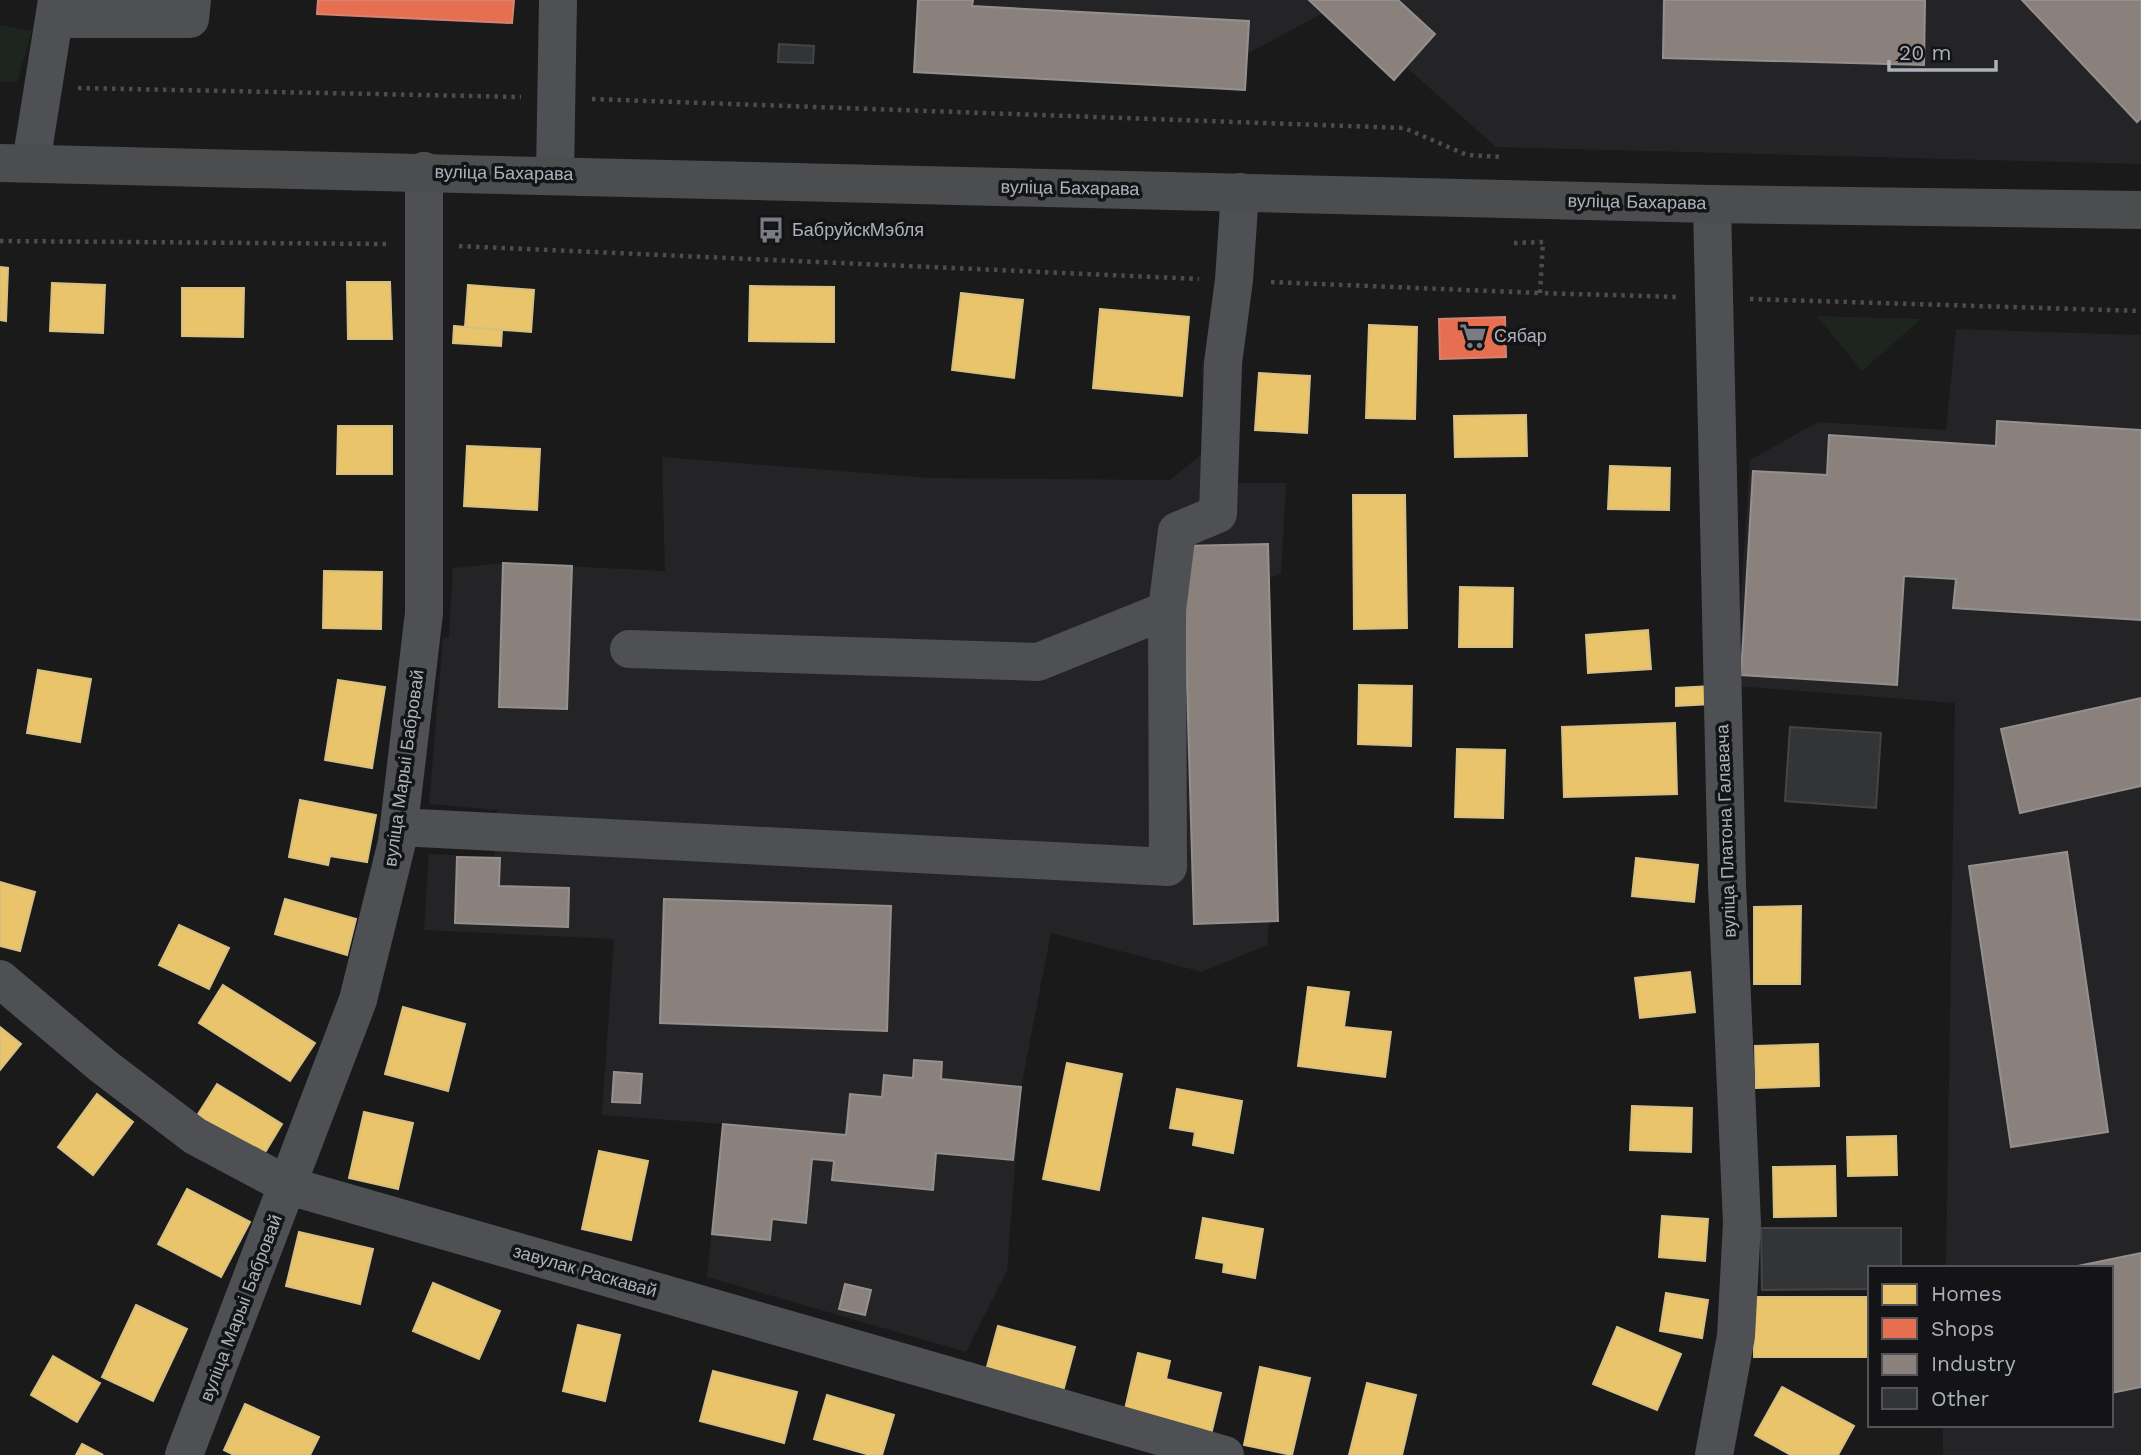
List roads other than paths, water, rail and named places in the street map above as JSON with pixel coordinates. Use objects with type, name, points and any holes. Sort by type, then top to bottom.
[{"type":"main road","name":"вуліца Бахарава","points":[[15,163],[1712,204],[2141,211]]},
{"type":"street","points":[[15,163],[43,87],[56,9],[190,19],[192,0]]},
{"type":"street","points":[[555,174],[558,0]]},
{"type":"street","name":"вуліца Марыі Бабровай","points":[[184,1455],[358,1000],[399,827],[424,613],[424,171]]},
{"type":"street","points":[[399,827],[1168,867],[1167,610],[1177,531],[1218,514],[1223,363],[1234,280],[1240,192]]},
{"type":"street","name":"вуліца Платона Галавача","points":[[1712,204],[1727,885],[1742,1223],[1736,1336],[1714,1455]]},
{"type":"street","points":[[629,649],[1038,662],[1167,610]]},
{"type":"street","name":"завулак Раскавай","points":[[0,979],[103,1066],[195,1136],[289,1186],[1225,1455]]},
{"type":"place","name":"БабруйскМэбля","points":[[771,230]]},
{"type":"place","name":"Сябар","points":[[1473,336]]}]
